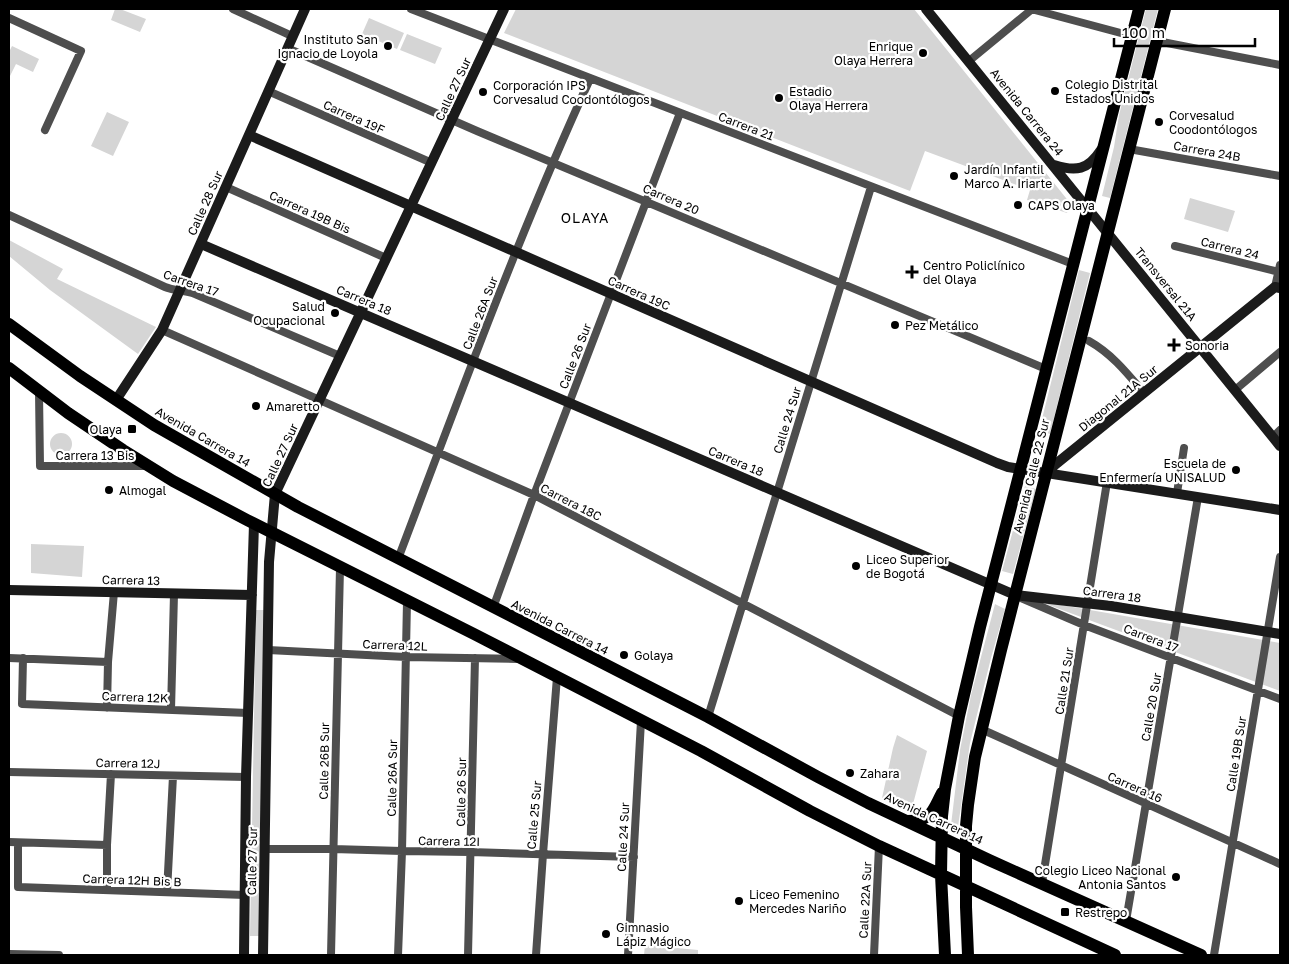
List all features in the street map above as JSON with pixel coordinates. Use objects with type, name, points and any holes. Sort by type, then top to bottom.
[{"type":"main road","name":"Calle 28 Sur","points":[[116,400],[162,330],[305,9]]},
{"type":"main road","name":"Calle 27 Sur","points":[[263,955],[269,562],[274,494],[504,9]]},
{"type":"main road","name":"Avenida Carrera 24","points":[[926,9],[1108,232]]},
{"type":"main road","name":"Avenida Calle 22 Sur","points":[[945,955],[941,875],[942,816],[945,789],[959,716],[1139,9]]},
{"type":"main road","name":"Avenida Calle 22 Sur","points":[[968,955],[966,826],[968,798],[982,729],[1165,9]]},
{"type":"main road","name":"Carrera 19C","points":[[249,135],[997,463],[1280,510]]},
{"type":"main road","points":[[1053,165],[1069,169],[1084,167],[1096,158],[1103,147]]},
{"type":"main road","name":"Transversal 21A","points":[[1108,232],[1235,390],[1277,433],[1280,446]]},
{"type":"main road","name":"Carrera 18","points":[[201,244],[1015,595],[1111,606],[1280,634]]},
{"type":"main road","name":"Diagonal 21A Sur","points":[[1046,472],[1201,347],[1278,288]]},
{"type":"main road","name":"Avenida Carrera 14","points":[[9,324],[50,355],[154,425],[274,494],[708,717],[818,777],[942,838],[1201,955]]},
{"type":"main road","points":[[9,368],[97,433],[173,481],[254,524],[709,755],[810,811],[879,846],[1115,955]]},
{"type":"main road","name":"Calle 27 Sur","points":[[244,955],[246,777],[254,524]]},
{"type":"main road","name":"Carrera 13","points":[[9,590],[252,595]]},
{"type":"main road","points":[[907,821],[918,821],[927,817],[945,789]]},
{"type":"street","points":[[233,9],[243,11],[292,36]]},
{"type":"street","name":"Carrera 21","points":[[411,9],[1073,264]]},
{"type":"street","points":[[969,62],[1031,9],[1132,36]]},
{"type":"street","points":[[9,18],[81,51],[45,130]]},
{"type":"street","points":[[1157,41],[1280,66]]},
{"type":"street","name":"Carrera 20","points":[[287,48],[452,120],[1046,369]]},
{"type":"street","name":"Calle 26A Sur","points":[[398,559],[516,253],[590,78]]},
{"type":"street","name":"Carrera 19F","points":[[268,91],[432,163]]},
{"type":"street","name":"Calle 26 Sur","points":[[493,608],[534,495],[680,113]]},
{"type":"street","name":"Carrera 24B","points":[[1129,149],[1280,176]]},
{"type":"street","name":"Carrera 19B Bis","points":[[226,187],[386,258]]},
{"type":"street","name":"Calle 24 Sur","points":[[708,717],[871,187]]},
{"type":"street","name":"Carrera 17","points":[[9,215],[164,287],[195,294],[340,356]]},
{"type":"street","name":"Carrera 24","points":[[1175,246],[1279,268]]},
{"type":"street","points":[[1278,288],[1279,268]]},
{"type":"street","name":"Carrera 18C","points":[[162,330],[534,495],[959,716]]},
{"type":"street","points":[[1089,341],[1102,348],[1144,393]]},
{"type":"street","points":[[1235,390],[1280,352]]},
{"type":"street","name":"Carrera 13 Bis","points":[[40,392],[40,466],[149,466]]},
{"type":"street","points":[[1177,493],[1184,448]]},
{"type":"street","name":"Calle 21 Sur","points":[[1042,883],[1108,482]]},
{"type":"street","name":"Calle 20 Sur","points":[[1126,921],[1198,497]]},
{"type":"street","name":"Calle 19B Sur","points":[[1214,955],[1280,557]]},
{"type":"street","name":"Calle 26B Sur","points":[[331,955],[340,568]]},
{"type":"street","points":[[107,708],[108,662],[114,592]]},
{"type":"street","points":[[171,710],[174,594]]},
{"type":"street","name":"Carrera 17","points":[[1015,595],[1084,625],[1280,699]]},
{"type":"street","name":"Calle 26A Sur","points":[[398,955],[407,601]]},
{"type":"street","name":"Carrera 12L","points":[[268,650],[406,657],[522,659]]},
{"type":"street","points":[[9,658],[108,662]]},
{"type":"street","name":"Carrera 12K","points":[[23,658],[22,704],[248,714]]},
{"type":"street","name":"Calle 26 Sur","points":[[468,955],[475,658]]},
{"type":"street","name":"Calle 25 Sur","points":[[536,955],[556,677]]},
{"type":"street","name":"Calle 24 Sur","points":[[628,955],[641,721]]},
{"type":"street","name":"Carrera 16","points":[[982,729],[1280,864]]},
{"type":"street","name":"Carrera 12J","points":[[9,772],[246,777]]},
{"type":"street","points":[[107,890],[107,844],[111,774]]},
{"type":"street","points":[[168,892],[174,776]]},
{"type":"street","points":[[9,842],[107,844]]},
{"type":"street","name":"Carrera 12H Bis B","points":[[18,843],[18,887],[245,895]]},
{"type":"street","name":"Calle 22A Sur","points":[[874,955],[879,846]]},
{"type":"street","name":"Carrera 12I","points":[[265,849],[634,857]]},
{"type":"street","points":[[9,954],[59,955]]},
{"type":"shaded area","points":[[115,9],[120,9],[146,19],[140,32],[111,20]]},
{"type":"shaded area","points":[[516,9],[914,9],[1070,203],[1067,213],[1027,200],[1030,190],[925,151],[910,191],[504,33]]},
{"type":"shaded area","points":[[1146,9],[1158,9],[1110,198],[1102,196],[1114,147],[1119,115]]},
{"type":"shaded area","points":[[369,18],[404,33],[397,49],[362,34]]},
{"type":"shaded area","points":[[407,34],[442,48],[435,64],[400,50]]},
{"type":"shaded area","points":[[12,46],[39,59],[33,72],[16,64],[9,78],[9,52]]},
{"type":"shaded area","points":[[107,112],[129,122],[113,156],[91,146]]},
{"type":"shaded area","points":[[1190,198],[1235,211],[1228,232],[1184,219]]},
{"type":"shaded area","points":[[9,240],[63,269],[57,279],[156,327],[138,354],[50,290],[9,256]]},
{"type":"shaded area","points":[[1079,270],[1090,273],[1050,434],[1039,431]]},
{"type":"shaded area","points":[[61,433],[69,436],[72,444],[69,452],[61,455],[53,452],[50,444],[53,436]]},
{"type":"shaded area","points":[[1025,486],[1036,489],[1013,574],[1002,571]]},
{"type":"shaded area","points":[[31,544],[84,546],[82,577],[31,573]]},
{"type":"shaded area","points":[[1038,601],[1280,643],[1280,691]]},
{"type":"shaded area","points":[[995,604],[1005,609],[970,743],[958,827],[951,825],[960,750],[971,695]]},
{"type":"shaded area","points":[[256,610],[265,610],[259,936],[250,936]]},
{"type":"shaded area","points":[[897,735],[927,751],[912,808],[909,811],[882,798]]},
{"type":"shaded area","points":[[645,945],[698,950],[698,955],[644,955]]},
{"type":"place","name":"Instituto San Ignacio de Loyola","points":[[388,46]]},
{"type":"place","name":"Enrique Olaya Herrera","points":[[923,53]]},
{"type":"place","name":"Colegio Distrital Estados Unidos","points":[[1055,91]]},
{"type":"place","name":"Corporación IPS Corvesalud Coodontólogos","points":[[483,92]]},
{"type":"place","name":"Estadio Olaya Herrera","points":[[779,98]]},
{"type":"place","name":"Corvesalud Coodontólogos","points":[[1159,122]]},
{"type":"place","name":"Jardín Infantil Marco A. Iriarte","points":[[954,176]]},
{"type":"place","name":"CAPS Olaya","points":[[1018,205]]},
{"type":"place","name":"Centro Policlínico del Olaya","points":[[912,272]]},
{"type":"place","name":"Salud Ocupacional","points":[[335,313]]},
{"type":"place","name":"Pez Metálico","points":[[895,325]]},
{"type":"place","name":"Sonoria","points":[[1174,345]]},
{"type":"place","name":"Amaretto","points":[[256,406]]},
{"type":"place","name":"Olaya","points":[[132,429]]},
{"type":"place","name":"Escuela de Enfermería UNISALUD","points":[[1236,470]]},
{"type":"place","name":"Almogal","points":[[109,490]]},
{"type":"place","name":"Liceo Superior de Bogotá","points":[[856,566]]},
{"type":"place","name":"Golaya","points":[[624,655]]},
{"type":"place","name":"Zahara","points":[[850,773]]},
{"type":"place","name":"Colegio Liceo Nacional Antonia Santos","points":[[1176,877]]},
{"type":"place","name":"Liceo Femenino Mercedes Nariño","points":[[739,901]]},
{"type":"place","name":"Restrepo","points":[[1065,912]]},
{"type":"place","name":"Gimnasio Lápiz Mágico","points":[[606,934]]},
{"type":"district","name":"OLAYA","points":[[585,217]]}]
